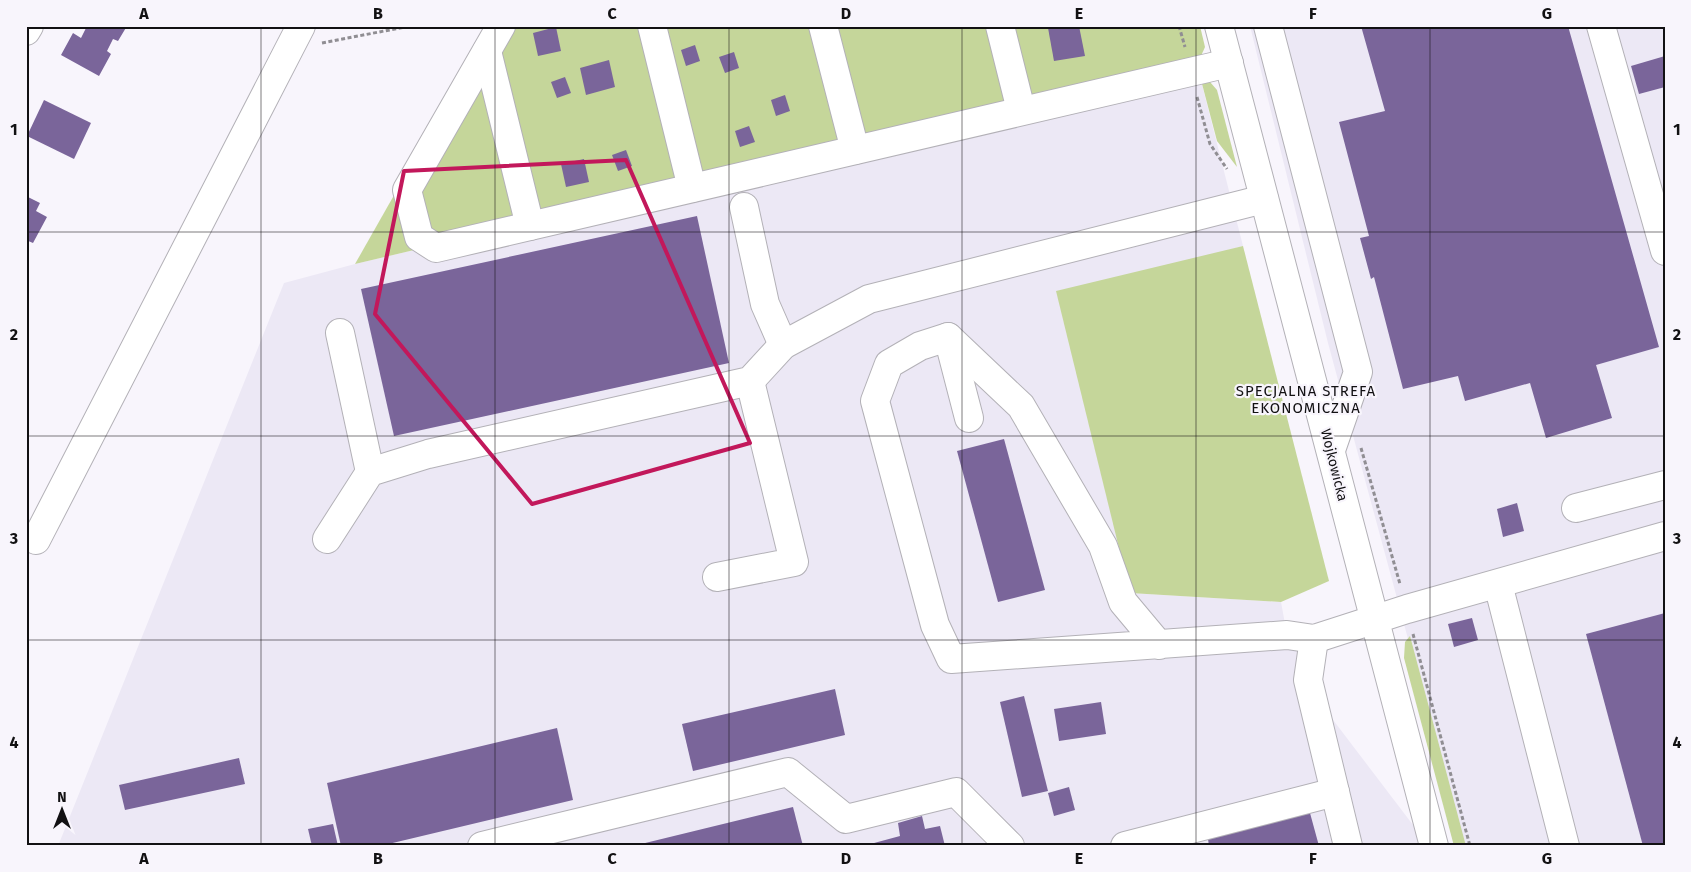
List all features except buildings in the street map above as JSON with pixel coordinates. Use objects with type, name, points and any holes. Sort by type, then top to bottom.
[{"type":"street","points":[[26,31],[29,26]]},
{"type":"street","points":[[501,26],[406,190],[420,237],[436,248],[1229,63]]},
{"type":"street","points":[[652,26],[692,188]]},
{"type":"street","points":[[823,26],[855,150]]},
{"type":"street","points":[[1000,26],[1021,110]]},
{"type":"street","name":"Wojkowicka","points":[[1219,26],[1434,846]]},
{"type":"street","points":[[1268,26],[1358,372],[1331,450]]},
{"type":"street","points":[[1601,26],[1665,251]]},
{"type":"street","points":[[36,540],[294,37]]},
{"type":"street","points":[[487,51],[530,226]]},
{"type":"street","points":[[328,539],[370,472],[428,454],[750,381],[783,345],[869,299],[1264,199]]},
{"type":"street","points":[[744,208],[765,304],[783,345]]},
{"type":"street","points":[[340,333],[370,472]]},
{"type":"street","points":[[948,338],[969,418]]},
{"type":"street","points":[[948,338],[1021,406],[1103,546],[1123,602],[1159,646]]},
{"type":"street","points":[[948,338],[920,346],[889,364],[875,401],[934,625],[951,659],[1159,646],[1287,635],[1314,639],[1407,609],[1665,536]]},
{"type":"street","points":[[717,577],[794,562],[750,381]]},
{"type":"street","points":[[1576,508],[1665,485]]},
{"type":"street","points":[[1498,584],[1565,846]]},
{"type":"street","points":[[1314,639],[1308,680],[1348,846]]},
{"type":"street","points":[[482,846],[788,772],[846,819],[956,792],[1010,846]]},
{"type":"street","points":[[1125,846],[1335,792]]},
{"type":"path","points":[[294,37],[410,26]]},
{"type":"highlighted area","points":[[626,160],[750,443],[532,504],[375,314],[404,171]]},
{"type":"shaded area","points":[[1250,26],[1665,26],[1665,846],[1464,846],[1328,343]]},
{"type":"shaded area","points":[[1197,65],[1243,246],[1228,250],[1130,593],[1281,602],[1287,635],[1314,639],[1305,683],[1429,846],[58,846],[284,283],[355,264]]},
{"type":"green space","points":[[490,26],[1200,26],[1205,47],[1197,65],[355,264]]},
{"type":"green space","points":[[1201,80],[1210,82],[1217,90],[1237,167],[1217,141]]},
{"type":"green space","points":[[1243,246],[1329,581],[1281,602],[1130,593],[1056,291]]},
{"type":"green space","points":[[1410,636],[1466,846],[1454,846],[1404,658],[1405,642]]},
{"type":"district","name":"SPECJALNA STREFA EKONOMICZNA","points":[[1306,400]]}]
